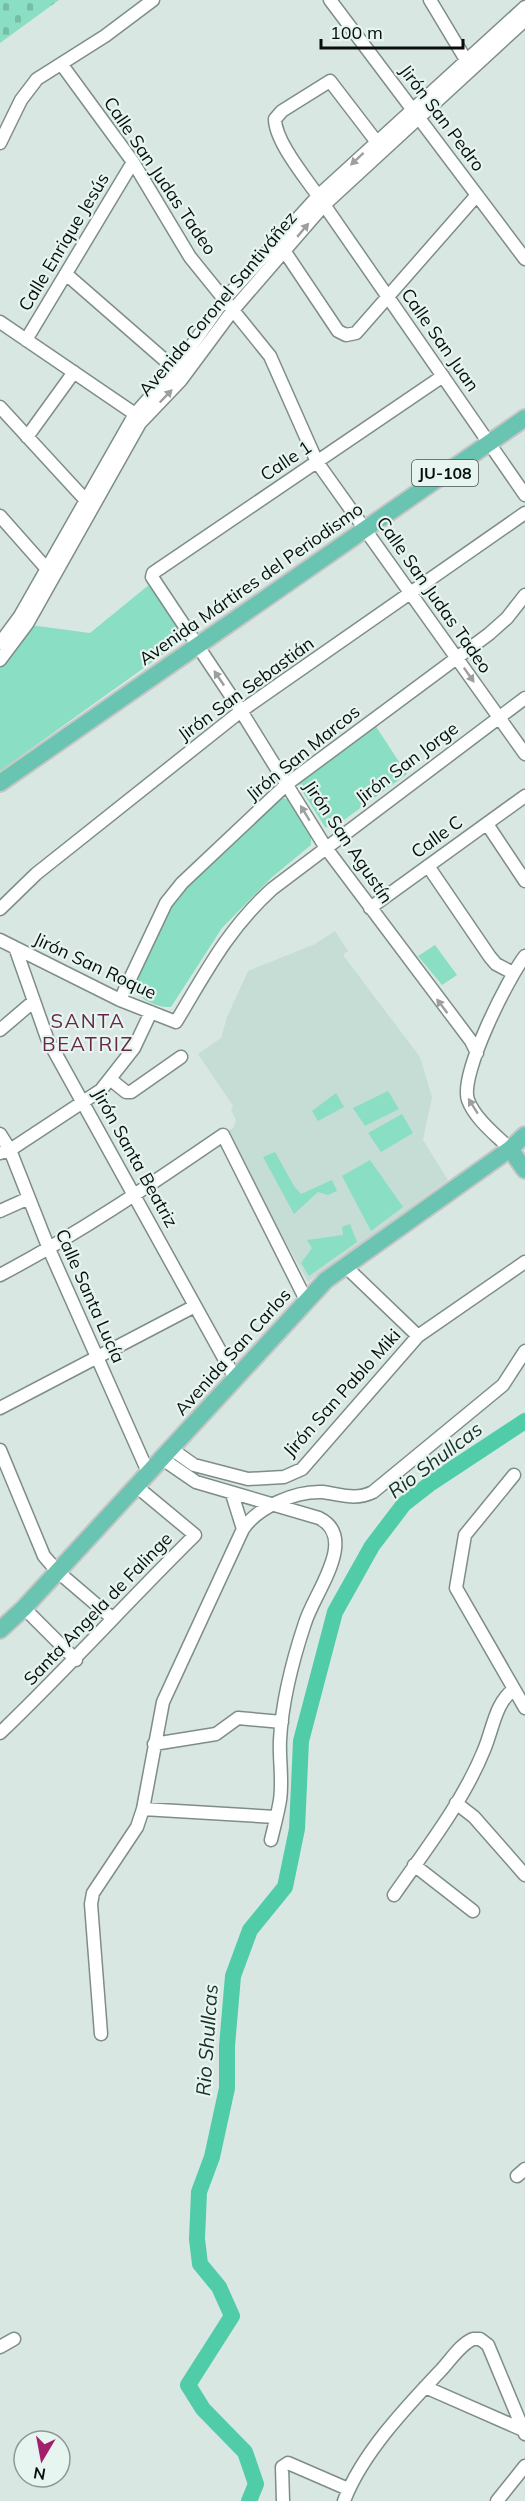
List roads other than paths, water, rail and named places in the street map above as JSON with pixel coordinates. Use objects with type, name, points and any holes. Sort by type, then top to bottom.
[{"type":"main road","name":"Avenida Mártires del Periodismo","points":[[0,783],[525,418]]},
{"type":"main road","name":"Avenida San Carlos","points":[[0,1630],[24,1608],[306,1300],[344,1265],[510,1149],[525,1135]]},
{"type":"main road","points":[[510,1149],[525,1170]]},
{"type":"street","points":[[0,143],[21,100],[37,79],[62,65],[153,0]]},
{"type":"street","name":"Jirón San Pedro","points":[[330,0],[525,259]]},
{"type":"street","points":[[429,0],[466,60]]},
{"type":"street","points":[[513,0],[524,14]]},
{"type":"street","name":"Avenida Coronel Santiváñez","points":[[0,660],[4,639],[20,616],[46,568],[89,505],[140,423],[181,380],[233,310],[285,252],[321,200],[524,14]]},
{"type":"street","name":"Avenida Coronel Santiváñez","points":[[4,639],[27,624],[135,414],[175,369],[224,300],[376,141],[416,112],[466,60],[524,14]]},
{"type":"street","name":"Calle San Judas Tadeo","points":[[62,65],[133,162],[190,257],[270,356],[317,462],[525,754]]},
{"type":"street","name":"Calle San Juan","points":[[376,141],[330,81],[282,111],[275,119],[275,127],[287,149],[525,495]]},
{"type":"street","name":"Calle Enrique Jesús","points":[[26,340],[133,162]]},
{"type":"street","points":[[285,252],[338,331],[346,335],[356,333],[477,195]]},
{"type":"street","points":[[66,274],[175,369]]},
{"type":"street","points":[[0,322],[135,414]]},
{"type":"street","points":[[27,437],[74,372]]},
{"type":"street","name":"Calle 1","points":[[152,577],[153,573],[443,376]]},
{"type":"street","points":[[0,407],[89,505]]},
{"type":"street","name":"Jirón San Sebastián","points":[[0,909],[36,874],[242,711],[525,513]]},
{"type":"street","points":[[0,516],[46,568]]},
{"type":"street","name":"Jirón San Agustín","points":[[152,577],[242,711],[326,848],[471,1041],[477,1053]]},
{"type":"street","name":"Jirón San Marcos","points":[[120,1000],[166,903],[182,883],[287,784],[507,618],[525,595]]},
{"type":"street","name":"Jirón San Jorge","points":[[176,1022],[230,932],[247,912],[326,848],[525,698]]},
{"type":"street","name":"Calle C","points":[[370,908],[525,796]]},
{"type":"street","points":[[487,824],[525,881]]},
{"type":"street","points":[[428,866],[490,957],[496,964],[513,973]]},
{"type":"street","name":"Jirón San Roque","points":[[0,940],[120,1000],[176,1022]]},
{"type":"street","name":"Jirón Santa Beatriz","points":[[16,950],[47,1038],[236,1378]]},
{"type":"street","points":[[510,1149],[469,1103],[466,1084],[477,1053],[513,973],[525,956]]},
{"type":"street","points":[[0,1030],[34,1000]]},
{"type":"street","points":[[5,1151],[84,1103],[101,1090],[134,1048],[151,1012]]},
{"type":"street","points":[[110,1079],[126,1092],[131,1092],[181,1057]]},
{"type":"street","name":"Calle Santa Lucía","points":[[0,1134],[5,1151],[29,1198],[49,1249],[148,1472]]},
{"type":"street","points":[[0,1275],[49,1249],[135,1196],[222,1136],[306,1300]]},
{"type":"street","points":[[0,1210],[29,1198]]},
{"type":"street","name":"Jirón San Pablo Miki","points":[[166,1453],[194,1465],[248,1479],[284,1477],[302,1469],[418,1336],[525,1262]]},
{"type":"street","points":[[344,1265],[418,1336]]},
{"type":"street","points":[[0,1408],[195,1306]]},
{"type":"street","points":[[101,2034],[91,1904],[93,1893],[137,1827],[143,1809],[163,1702],[174,1674],[202,1622],[243,1529],[251,1517],[293,1497],[319,1492],[354,1497],[373,1492],[503,1385],[525,1352]]},
{"type":"street","points":[[0,1450],[44,1556],[57,1571],[112,1618]]},
{"type":"street","points":[[166,1453],[187,1478],[232,1494],[319,1518],[329,1523],[335,1530],[337,1541],[333,1557],[305,1622],[282,1722],[280,1800],[271,1840]]},
{"type":"street","points":[[513,1475],[465,1535],[456,1588],[525,1708]]},
{"type":"street","name":"Santa Angela de Falinge","points":[[0,1733],[76,1660],[112,1618],[195,1535],[136,1486]]},
{"type":"street","points":[[232,1494],[243,1529]]},
{"type":"street","points":[[24,1608],[76,1660]]},
{"type":"street","points":[[394,1895],[456,1803],[484,1751],[503,1700],[514,1689]]},
{"type":"street","points":[[154,1744],[216,1734],[238,1718],[282,1722]]},
{"type":"street","points":[[456,1803],[474,1817],[525,1875]]},
{"type":"street","points":[[143,1809],[276,1816]]},
{"type":"street","points":[[414,1865],[473,1911]]},
{"type":"street","points":[[0,2347],[14,2339]]},
{"type":"street","points":[[283,2501],[282,2467],[288,2463],[346,2495],[378,2443],[467,2342],[480,2339],[488,2345],[524,2432]]},
{"type":"street","points":[[425,2387],[524,2432]]},
{"type":"street","points":[[496,2501],[525,2466]]},
{"type":"waterway","name":"Rio Shullcas","points":[[249,2501],[256,2484],[245,2452],[203,2409],[188,2385],[232,2316],[219,2287],[200,2264],[197,2239],[199,2192],[212,2157],[227,2088],[227,2046],[233,1976],[250,1930],[285,1887],[297,1829],[301,1741],[335,1612],[372,1546],[404,1504],[431,1483],[525,1421]]},
{"type":"district","name":"SANTA BEATRIZ","points":[[88,1032]]}]
